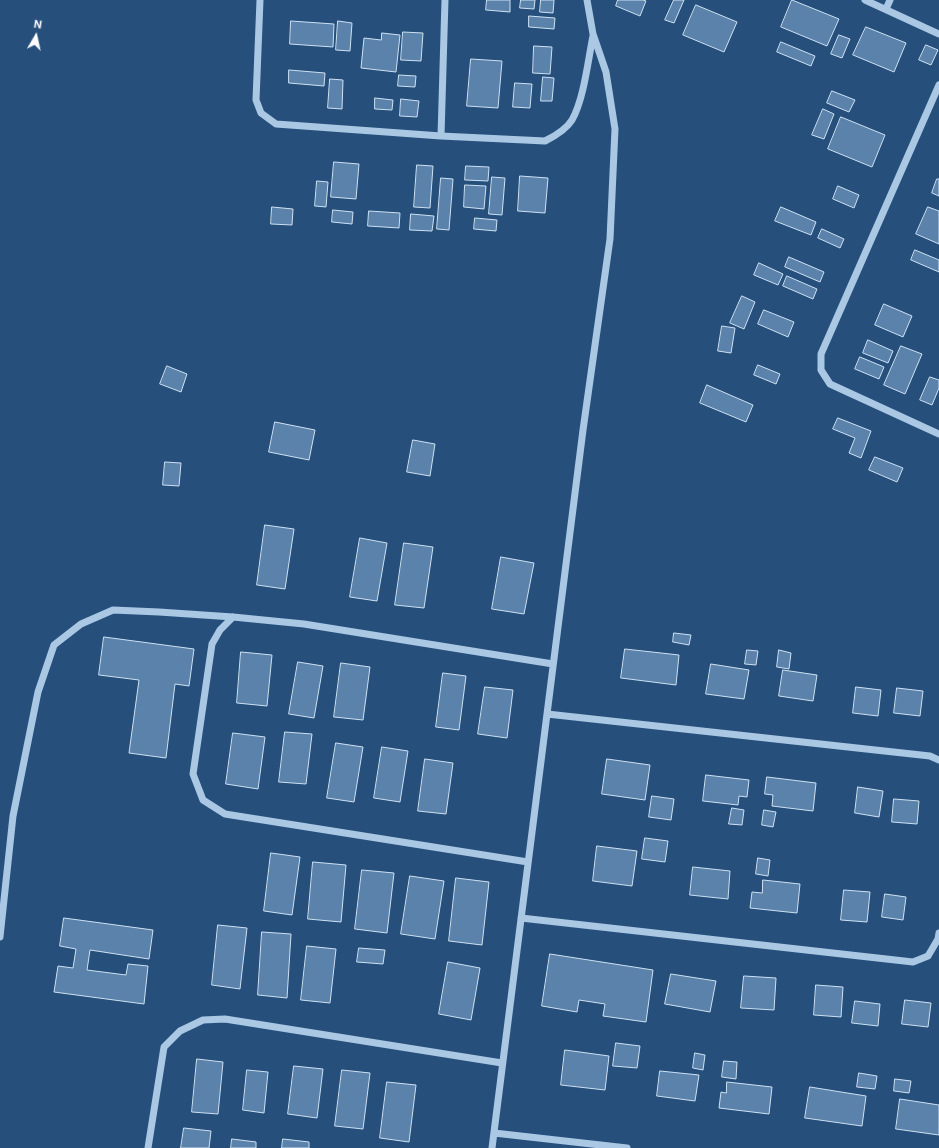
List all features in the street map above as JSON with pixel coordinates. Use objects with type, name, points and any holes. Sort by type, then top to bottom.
[{"type":"street","points":[[260,0],[256,100],[261,113],[276,124],[441,136],[545,141],[558,135],[572,120],[583,87],[593,34]]},
{"type":"street","points":[[441,136],[445,0]]},
{"type":"street","points":[[492,1148],[553,664],[610,239],[615,129],[606,72],[593,34],[587,0]]},
{"type":"street","points":[[865,0],[939,34]]},
{"type":"street","points":[[886,9],[890,0]]},
{"type":"street","points":[[939,85],[821,354],[821,370],[830,384],[939,434]]},
{"type":"street","points":[[0,937],[13,816],[38,692],[54,645],[81,624],[113,610],[233,617],[304,624],[553,664]]},
{"type":"street","points":[[233,617],[220,630],[212,644],[193,774],[203,800],[225,814],[528,862]]},
{"type":"street","points":[[547,714],[930,756],[939,760]]},
{"type":"street","points":[[521,918],[912,962],[928,956],[938,939],[939,933]]},
{"type":"street","points":[[148,1148],[164,1047],[180,1031],[203,1020],[225,1019],[502,1063]]},
{"type":"street","points":[[494,1134],[627,1148]]},
{"type":"building","points":[[487,0],[510,0],[510,12],[486,10]]},
{"type":"building","points":[[521,0],[535,0],[534,9],[520,8]]},
{"type":"building","points":[[541,0],[554,0],[553,13],[540,12]]},
{"type":"building","points":[[618,0],[646,1],[640,16],[616,6]]},
{"type":"building","points":[[674,0],[684,0],[674,23],[665,20]]},
{"type":"building","points":[[792,0],[839,19],[827,46],[781,27]]},
{"type":"building","points":[[696,5],[737,22],[724,52],[683,35]]},
{"type":"building","points":[[529,16],[555,18],[554,29],[529,27]]},
{"type":"building","points":[[291,21],[334,24],[333,47],[290,44]]},
{"type":"building","points":[[338,21],[352,23],[350,51],[336,50]]},
{"type":"building","points":[[866,27],[906,43],[894,72],[853,55]]},
{"type":"building","points":[[403,32],[423,33],[421,61],[401,60]]},
{"type":"building","points":[[382,33],[400,35],[396,72],[361,68],[364,38],[381,40]]},
{"type":"building","points":[[839,35],[850,39],[842,58],[831,54]]},
{"type":"building","points":[[781,42],[815,56],[811,66],[777,52]]},
{"type":"building","points":[[926,45],[938,50],[931,65],[919,60]]},
{"type":"building","points":[[534,46],[552,47],[550,74],[533,73]]},
{"type":"building","points":[[471,59],[502,61],[498,108],[467,106]]},
{"type":"building","points":[[289,70],[325,73],[324,86],[289,83]]},
{"type":"building","points":[[399,75],[416,76],[415,87],[398,86]]},
{"type":"building","points":[[543,77],[554,78],[552,101],[541,101]]},
{"type":"building","points":[[330,79],[343,80],[342,109],[328,108]]},
{"type":"building","points":[[515,83],[532,84],[530,108],[513,107]]},
{"type":"building","points":[[832,91],[855,100],[849,112],[827,103]]},
{"type":"building","points":[[375,98],[393,100],[392,110],[375,109]]},
{"type":"building","points":[[401,99],[419,101],[417,117],[400,116]]},
{"type":"building","points":[[823,109],[834,114],[824,139],[812,135]]},
{"type":"building","points":[[841,117],[885,135],[872,167],[828,149]]},
{"type":"building","points":[[334,162],[359,164],[356,199],[331,197]]},
{"type":"building","points":[[417,165],[433,166],[430,208],[414,207]]},
{"type":"building","points":[[466,166],[489,167],[488,181],[465,180]]},
{"type":"building","points":[[520,176],[548,178],[545,213],[518,211]]},
{"type":"building","points":[[492,177],[505,178],[502,215],[489,214]]},
{"type":"building","points":[[441,178],[453,179],[449,230],[437,229]]},
{"type":"building","points":[[937,179],[939,179],[939,196],[932,193]]},
{"type":"building","points":[[317,181],[328,182],[326,207],[315,206]]},
{"type":"building","points":[[465,185],[486,186],[484,209],[464,207]]},
{"type":"building","points":[[838,186],[859,195],[854,208],[833,199]]},
{"type":"building","points":[[272,207],[293,209],[292,225],[271,224]]},
{"type":"building","points":[[781,207],[816,222],[811,235],[775,221]]},
{"type":"building","points":[[928,207],[939,211],[939,244],[916,234]]},
{"type":"building","points":[[333,210],[353,212],[352,224],[332,222]]},
{"type":"building","points":[[369,211],[400,213],[399,228],[368,226]]},
{"type":"building","points":[[411,214],[434,216],[432,231],[410,230]]},
{"type":"building","points":[[475,218],[497,220],[496,231],[474,229]]},
{"type":"building","points":[[822,229],[844,239],[840,248],[818,238]]},
{"type":"building","points":[[915,250],[939,260],[939,272],[911,260]]},
{"type":"building","points":[[789,257],[824,272],[820,282],[785,267]]},
{"type":"building","points":[[759,263],[783,274],[778,285],[754,275]]},
{"type":"building","points":[[787,276],[817,289],[813,299],[783,286]]},
{"type":"building","points":[[742,296],[755,302],[744,329],[730,323]]},
{"type":"building","points":[[884,304],[912,316],[903,337],[875,325]]},
{"type":"building","points":[[764,310],[794,322],[788,337],[758,324]]},
{"type":"building","points":[[722,326],[735,328],[731,353],[718,351]]},
{"type":"building","points":[[868,340],[893,351],[888,363],[863,353]]},
{"type":"building","points":[[901,346],[922,354],[905,394],[884,385]]},
{"type":"building","points":[[860,357],[884,367],[879,379],[855,369]]},
{"type":"building","points":[[758,365],[780,374],[776,384],[754,375]]},
{"type":"building","points":[[167,366],[187,374],[181,392],[160,384]]},
{"type":"building","points":[[930,377],[939,380],[939,388],[932,405],[920,400]]},
{"type":"building","points":[[707,385],[753,405],[746,422],[700,403]]},
{"type":"building","points":[[838,418],[871,431],[861,458],[849,453],[855,438],[833,429]]},
{"type":"building","points":[[275,422],[315,430],[309,460],[269,452]]},
{"type":"building","points":[[413,440],[435,444],[430,476],[407,472]]},
{"type":"building","points":[[875,457],[903,468],[897,482],[869,470]]},
{"type":"building","points":[[165,462],[181,463],[179,486],[163,485]]},
{"type":"building","points":[[265,525],[294,529],[285,589],[257,585]]},
{"type":"building","points":[[360,538],[387,543],[377,601],[350,597]]},
{"type":"building","points":[[404,543],[433,547],[424,608],[395,605]]},
{"type":"building","points":[[501,557],[534,563],[524,614],[492,609]]},
{"type":"building","points":[[674,633],[691,635],[689,645],[673,642]]},
{"type":"building","points":[[104,637],[194,649],[189,686],[175,684],[166,758],[129,753],[139,680],[99,675]]},
{"type":"building","points":[[625,649],[679,655],[676,685],[621,678]]},
{"type":"building","points":[[747,650],[758,651],[756,665],[745,664]]},
{"type":"building","points":[[779,650],[791,653],[789,669],[777,667]]},
{"type":"building","points":[[241,652],[272,655],[267,706],[237,703]]},
{"type":"building","points":[[298,662],[323,666],[314,718],[289,714]]},
{"type":"building","points":[[341,663],[370,667],[363,720],[334,717]]},
{"type":"building","points":[[711,664],[749,670],[744,699],[706,694]]},
{"type":"building","points":[[783,670],[817,675],[813,701],[779,696]]},
{"type":"building","points":[[443,673],[466,676],[459,730],[436,727]]},
{"type":"building","points":[[485,687],[513,690],[507,738],[478,734]]},
{"type":"building","points":[[856,687],[881,690],[878,716],[853,713]]},
{"type":"building","points":[[897,688],[923,691],[920,716],[894,713]]},
{"type":"building","points":[[285,732],[312,734],[306,784],[279,782]]},
{"type":"building","points":[[233,733],[265,737],[258,789],[226,784]]},
{"type":"building","points":[[336,743],[363,747],[354,802],[327,798]]},
{"type":"building","points":[[382,747],[408,751],[400,802],[374,798]]},
{"type":"building","points":[[425,759],[453,763],[446,814],[418,811]]},
{"type":"building","points":[[607,759],[650,765],[645,800],[602,794]]},
{"type":"building","points":[[706,775],[749,780],[747,797],[739,796],[738,805],[703,801]]},
{"type":"building","points":[[767,777],[816,783],[813,811],[772,806],[773,795],[765,794]]},
{"type":"building","points":[[858,787],[883,791],[879,817],[855,813]]},
{"type":"building","points":[[652,796],[674,799],[671,820],[649,817]]},
{"type":"building","points":[[894,799],[919,801],[917,824],[892,822]]},
{"type":"building","points":[[732,808],[744,810],[742,825],[729,824]]},
{"type":"building","points":[[764,810],[776,812],[773,827],[762,825]]},
{"type":"building","points":[[645,838],[668,841],[665,862],[642,859]]},
{"type":"building","points":[[597,846],[637,851],[632,886],[593,881]]},
{"type":"building","points":[[271,853],[300,857],[292,915],[264,911]]},
{"type":"building","points":[[758,858],[770,860],[768,876],[756,874]]},
{"type":"building","points":[[313,862],[346,865],[341,922],[308,919]]},
{"type":"building","points":[[693,867],[730,871],[728,899],[690,895]]},
{"type":"building","points":[[362,870],[394,873],[387,933],[355,929]]},
{"type":"building","points":[[410,876],[444,881],[435,939],[401,934]]},
{"type":"building","points":[[456,878],[489,882],[482,945],[449,941]]},
{"type":"building","points":[[763,880],[800,884],[797,913],[750,908],[752,892],[762,893]]},
{"type":"building","points":[[844,890],[870,892],[867,922],[841,920]]},
{"type":"building","points":[[885,894],[906,897],[903,920],[882,917]]},
{"type":"building","points":[[64,918],[153,930],[149,959],[90,950],[87,970],[126,975],[128,964],[148,966],[144,1004],[54,992],[58,966],[73,968],[76,949],[60,946]]},
{"type":"building","points":[[218,925],[247,928],[240,989],[212,985]]},
{"type":"building","points":[[262,932],[291,934],[287,998],[258,995]]},
{"type":"building","points":[[307,946],[336,949],[330,1003],[301,1000]]},
{"type":"building","points":[[359,948],[385,950],[383,964],[357,962]]},
{"type":"building","points":[[550,954],[653,970],[646,1022],[603,1016],[605,1004],[579,1000],[577,1012],[542,1006]]},
{"type":"building","points":[[448,962],[480,968],[471,1020],[439,1014]]},
{"type":"building","points":[[671,974],[716,981],[710,1012],[665,1004]]},
{"type":"building","points":[[744,976],[776,978],[774,1010],[741,1008]]},
{"type":"building","points":[[816,985],[843,987],[841,1017],[814,1015]]},
{"type":"building","points":[[905,1000],[931,1003],[928,1027],[902,1024]]},
{"type":"building","points":[[855,1001],[880,1004],[878,1026],[852,1023]]},
{"type":"building","points":[[616,1043],[640,1046],[637,1068],[613,1066]]},
{"type":"building","points":[[565,1050],[609,1056],[605,1090],[561,1085]]},
{"type":"building","points":[[695,1053],[705,1055],[703,1070],[693,1068]]},
{"type":"building","points":[[197,1059],[223,1062],[218,1114],[192,1112]]},
{"type":"building","points":[[724,1061],[737,1062],[736,1079],[722,1077]]},
{"type":"building","points":[[294,1066],[323,1069],[317,1118],[288,1114]]},
{"type":"building","points":[[247,1070],[268,1072],[264,1113],[243,1110]]},
{"type":"building","points":[[342,1070],[370,1073],[363,1129],[335,1126]]},
{"type":"building","points":[[660,1071],[699,1075],[695,1101],[657,1096]]},
{"type":"building","points":[[859,1073],[877,1076],[875,1089],[857,1087]]},
{"type":"building","points":[[895,1079],[911,1081],[909,1093],[894,1091]]},
{"type":"building","points":[[387,1082],[416,1085],[409,1142],[380,1138]]},
{"type":"building","points":[[727,1082],[772,1087],[769,1114],[719,1108],[721,1092],[726,1093]]},
{"type":"building","points":[[810,1087],[866,1096],[862,1126],[805,1118]]},
{"type":"building","points":[[900,1099],[939,1105],[939,1135],[896,1129]]},
{"type":"building","points":[[184,1128],[211,1131],[209,1148],[181,1148]]},
{"type":"building","points":[[232,1139],[256,1142],[256,1148],[231,1148]]},
{"type":"building","points":[[283,1139],[309,1142],[309,1148],[282,1148]]}]
